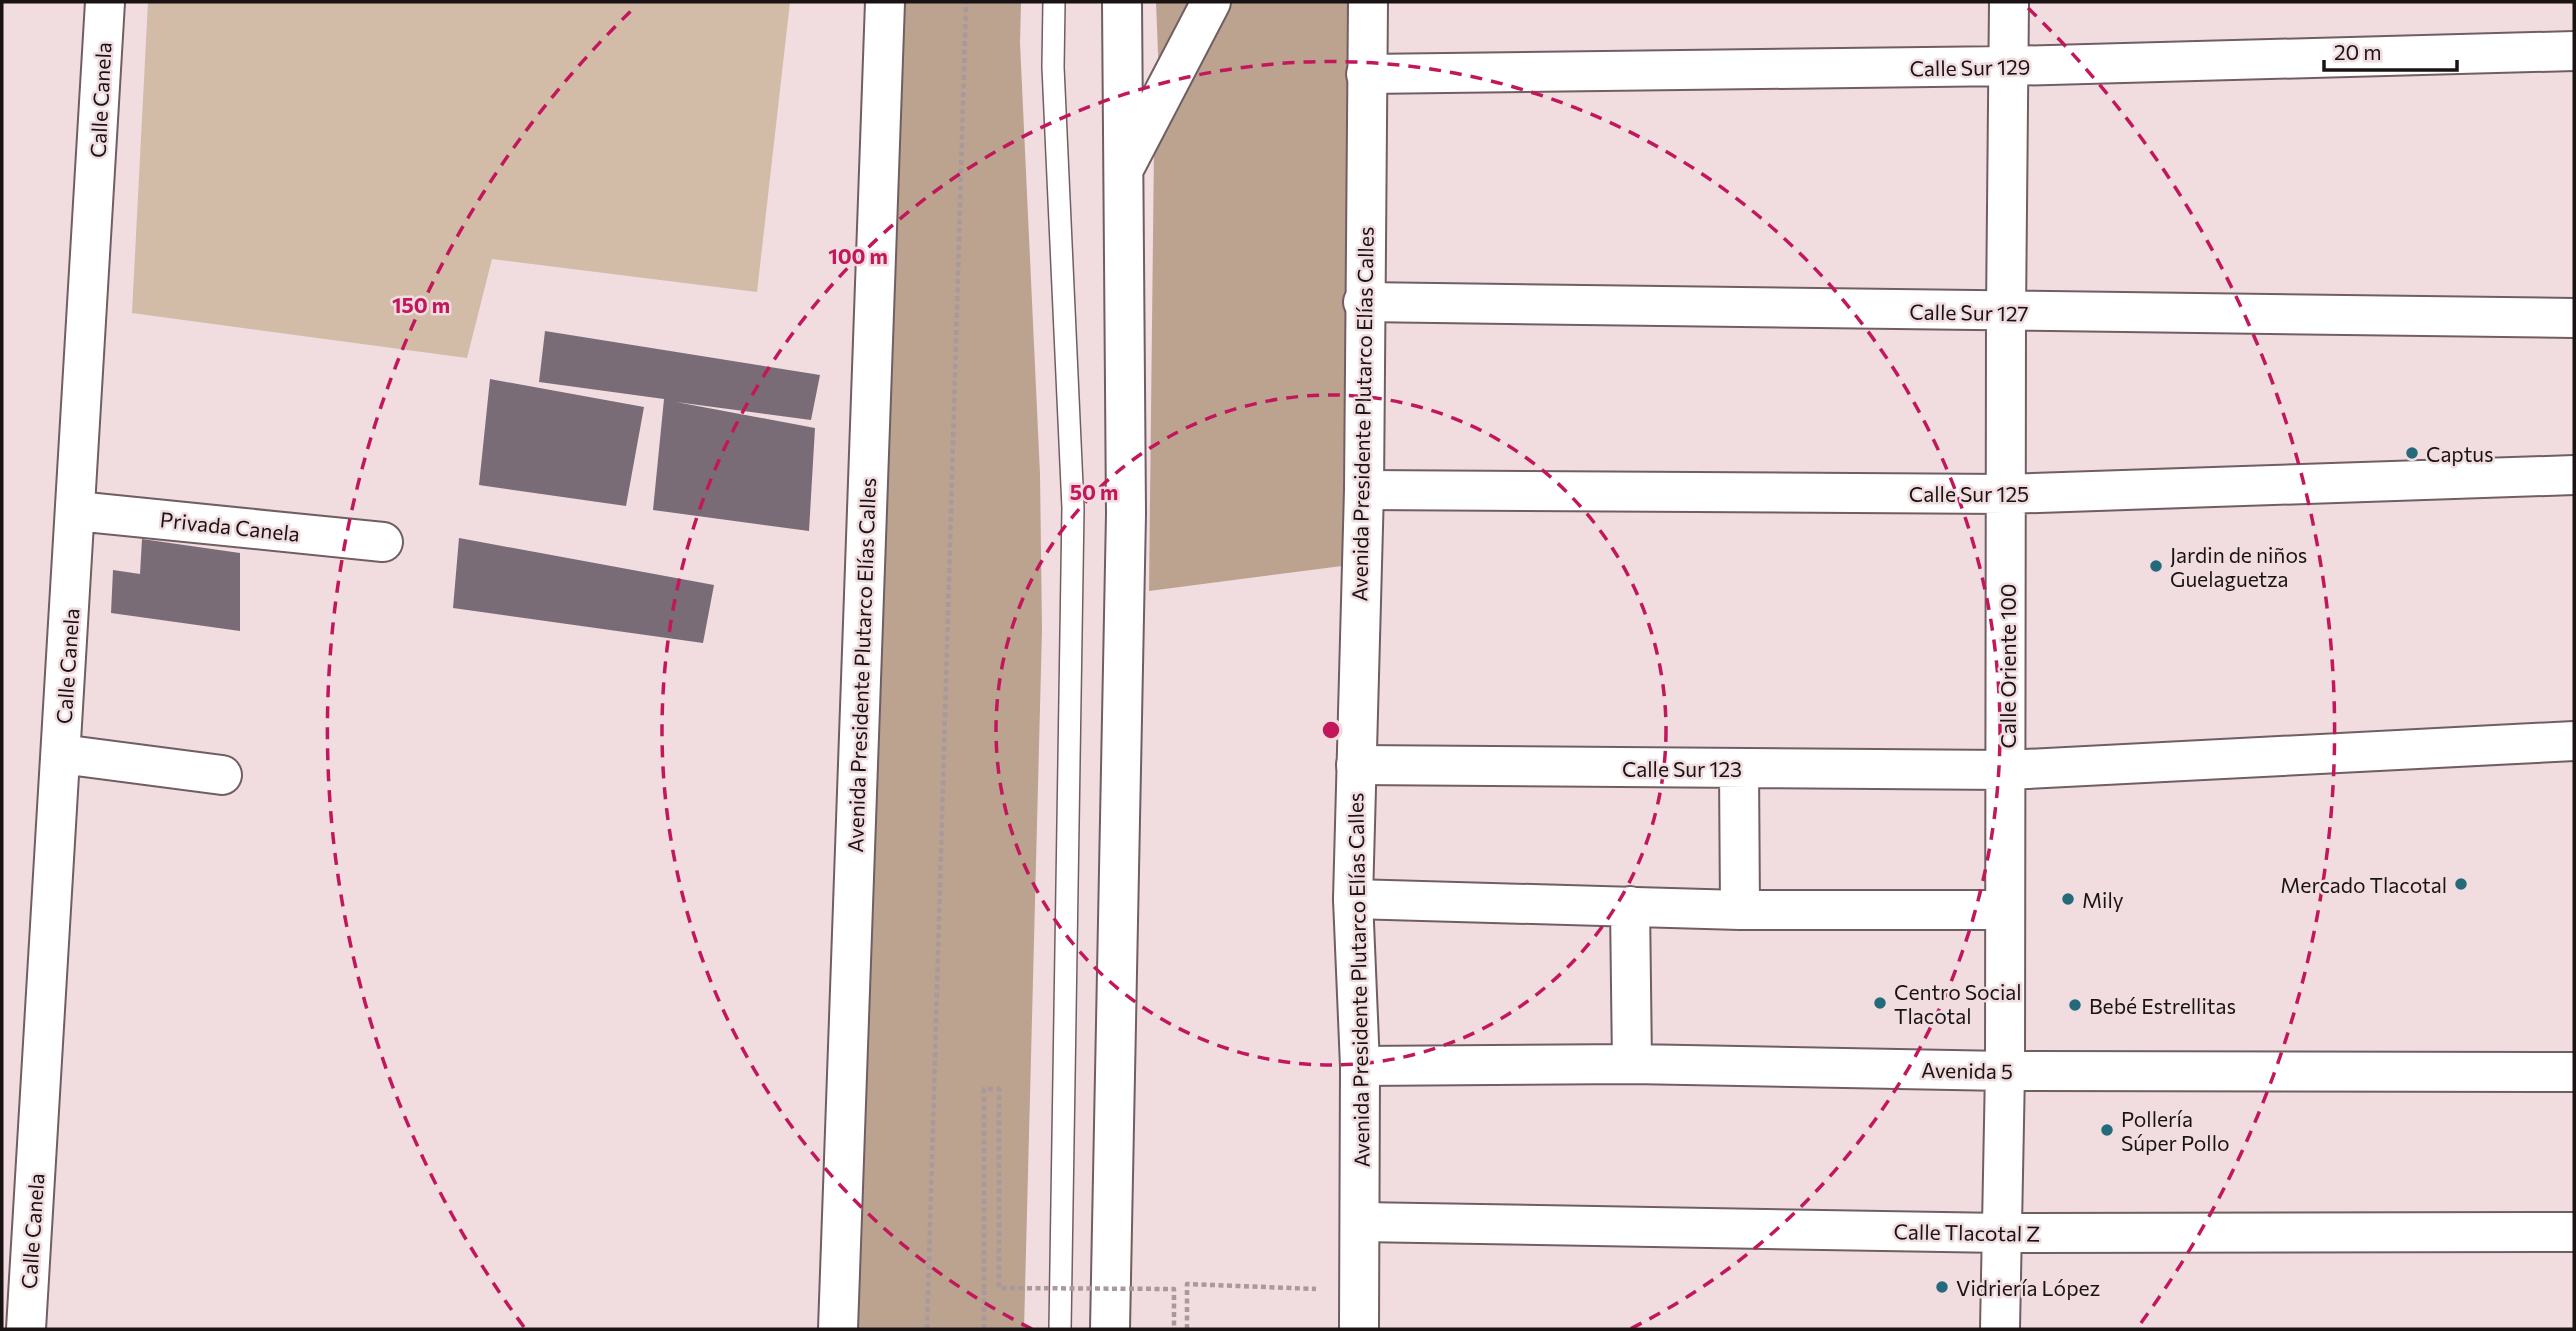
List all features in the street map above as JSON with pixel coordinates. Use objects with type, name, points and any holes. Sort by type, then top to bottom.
[{"type":"street","name":"Calle Canela","points":[[26,1329],[105,2]]},
{"type":"street","name":"Avenida Presidente Plutarco Elías Calles","points":[[838,1329],[885,2]]},
{"type":"street","points":[[1110,1329],[1126,514],[1122,2]]},
{"type":"street","points":[[1124,170],[1211,2]]},
{"type":"street","name":"Avenida Presidente Plutarco Elías Calles","points":[[1359,1329],[1360,1066],[1353,899],[1364,490],[1363,302],[1368,2]]},
{"type":"street","name":"Calle Oriente 100","points":[[2000,1329],[2006,1071],[2006,312],[2009,2]]},
{"type":"street","name":"Calle Sur 129","points":[[1366,74],[2009,66],[2574,51]]},
{"type":"street","name":"Calle Sur 127","points":[[1363,302],[2574,318]]},
{"type":"street","name":"Calle Sur 125","points":[[1364,490],[2006,494],[2574,475]]},
{"type":"street","name":"Privada Canela","points":[[76,511],[383,542]]},
{"type":"street","name":"Calle Sur 123","points":[[1356,765],[2007,770],[2574,741]]},
{"type":"street","points":[[61,754],[222,775]]},
{"type":"street","points":[[1739,768],[1740,910]]},
{"type":"street","points":[[1353,899],[1740,910],[2006,910]]},
{"type":"street","points":[[1630,906],[1632,1064]]},
{"type":"street","name":"Avenida 5","points":[[1360,1066],[1632,1064],[2006,1071],[2574,1072]]},
{"type":"street","name":"Calle Tlacotal Z","points":[[1360,1222],[2002,1233],[2574,1232]]},
{"type":"lane","points":[[1054,2],[1053,67],[1073,508],[1058,1323]]},
{"type":"path","points":[[926,1329],[966,2]]},
{"type":"path","points":[[984,1329],[984,1089],[999,1089],[999,1289],[1174,1289],[1174,1329]]},
{"type":"path","points":[[1187,1329],[1187,1284],[1361,1291]]},
{"type":"shaded area","points":[[148,2],[790,2],[757,292],[492,259],[467,358],[132,313]]},
{"type":"shaded area","points":[[900,2],[1021,2],[1020,43],[1040,474],[1042,630],[1024,1329],[852,1329]]},
{"type":"shaded area","points":[[1156,2],[1197,2],[1159,78]]},
{"type":"shaded area","points":[[1231,2],[1352,2],[1342,566],[1149,591],[1154,148]]},
{"type":"building","points":[[545,331],[820,375],[811,420],[676,402],[815,428],[809,531],[653,510],[664,399],[539,382]]},
{"type":"building","points":[[490,379],[644,407],[626,506],[479,485]]},
{"type":"building","points":[[459,538],[714,585],[703,643],[453,608]]},
{"type":"building","points":[[142,539],[240,553],[240,631],[111,613],[113,570],[140,574]]},
{"type":"place","name":"Captus","points":[[2412,453]]},
{"type":"place","name":"Jardin de niños Guelaguetza","points":[[2156,566]]},
{"type":"place","name":"Mercado Tlacotal","points":[[2461,884]]},
{"type":"place","name":"Mily","points":[[2068,899]]},
{"type":"place","name":"Centro Social Tlacotal","points":[[1880,1003]]},
{"type":"place","name":"Bebé Estrellitas","points":[[2075,1005]]},
{"type":"place","name":"Pollería Súper Pollo","points":[[2107,1130]]},
{"type":"place","name":"Vidriería López","points":[[1942,1287]]}]
